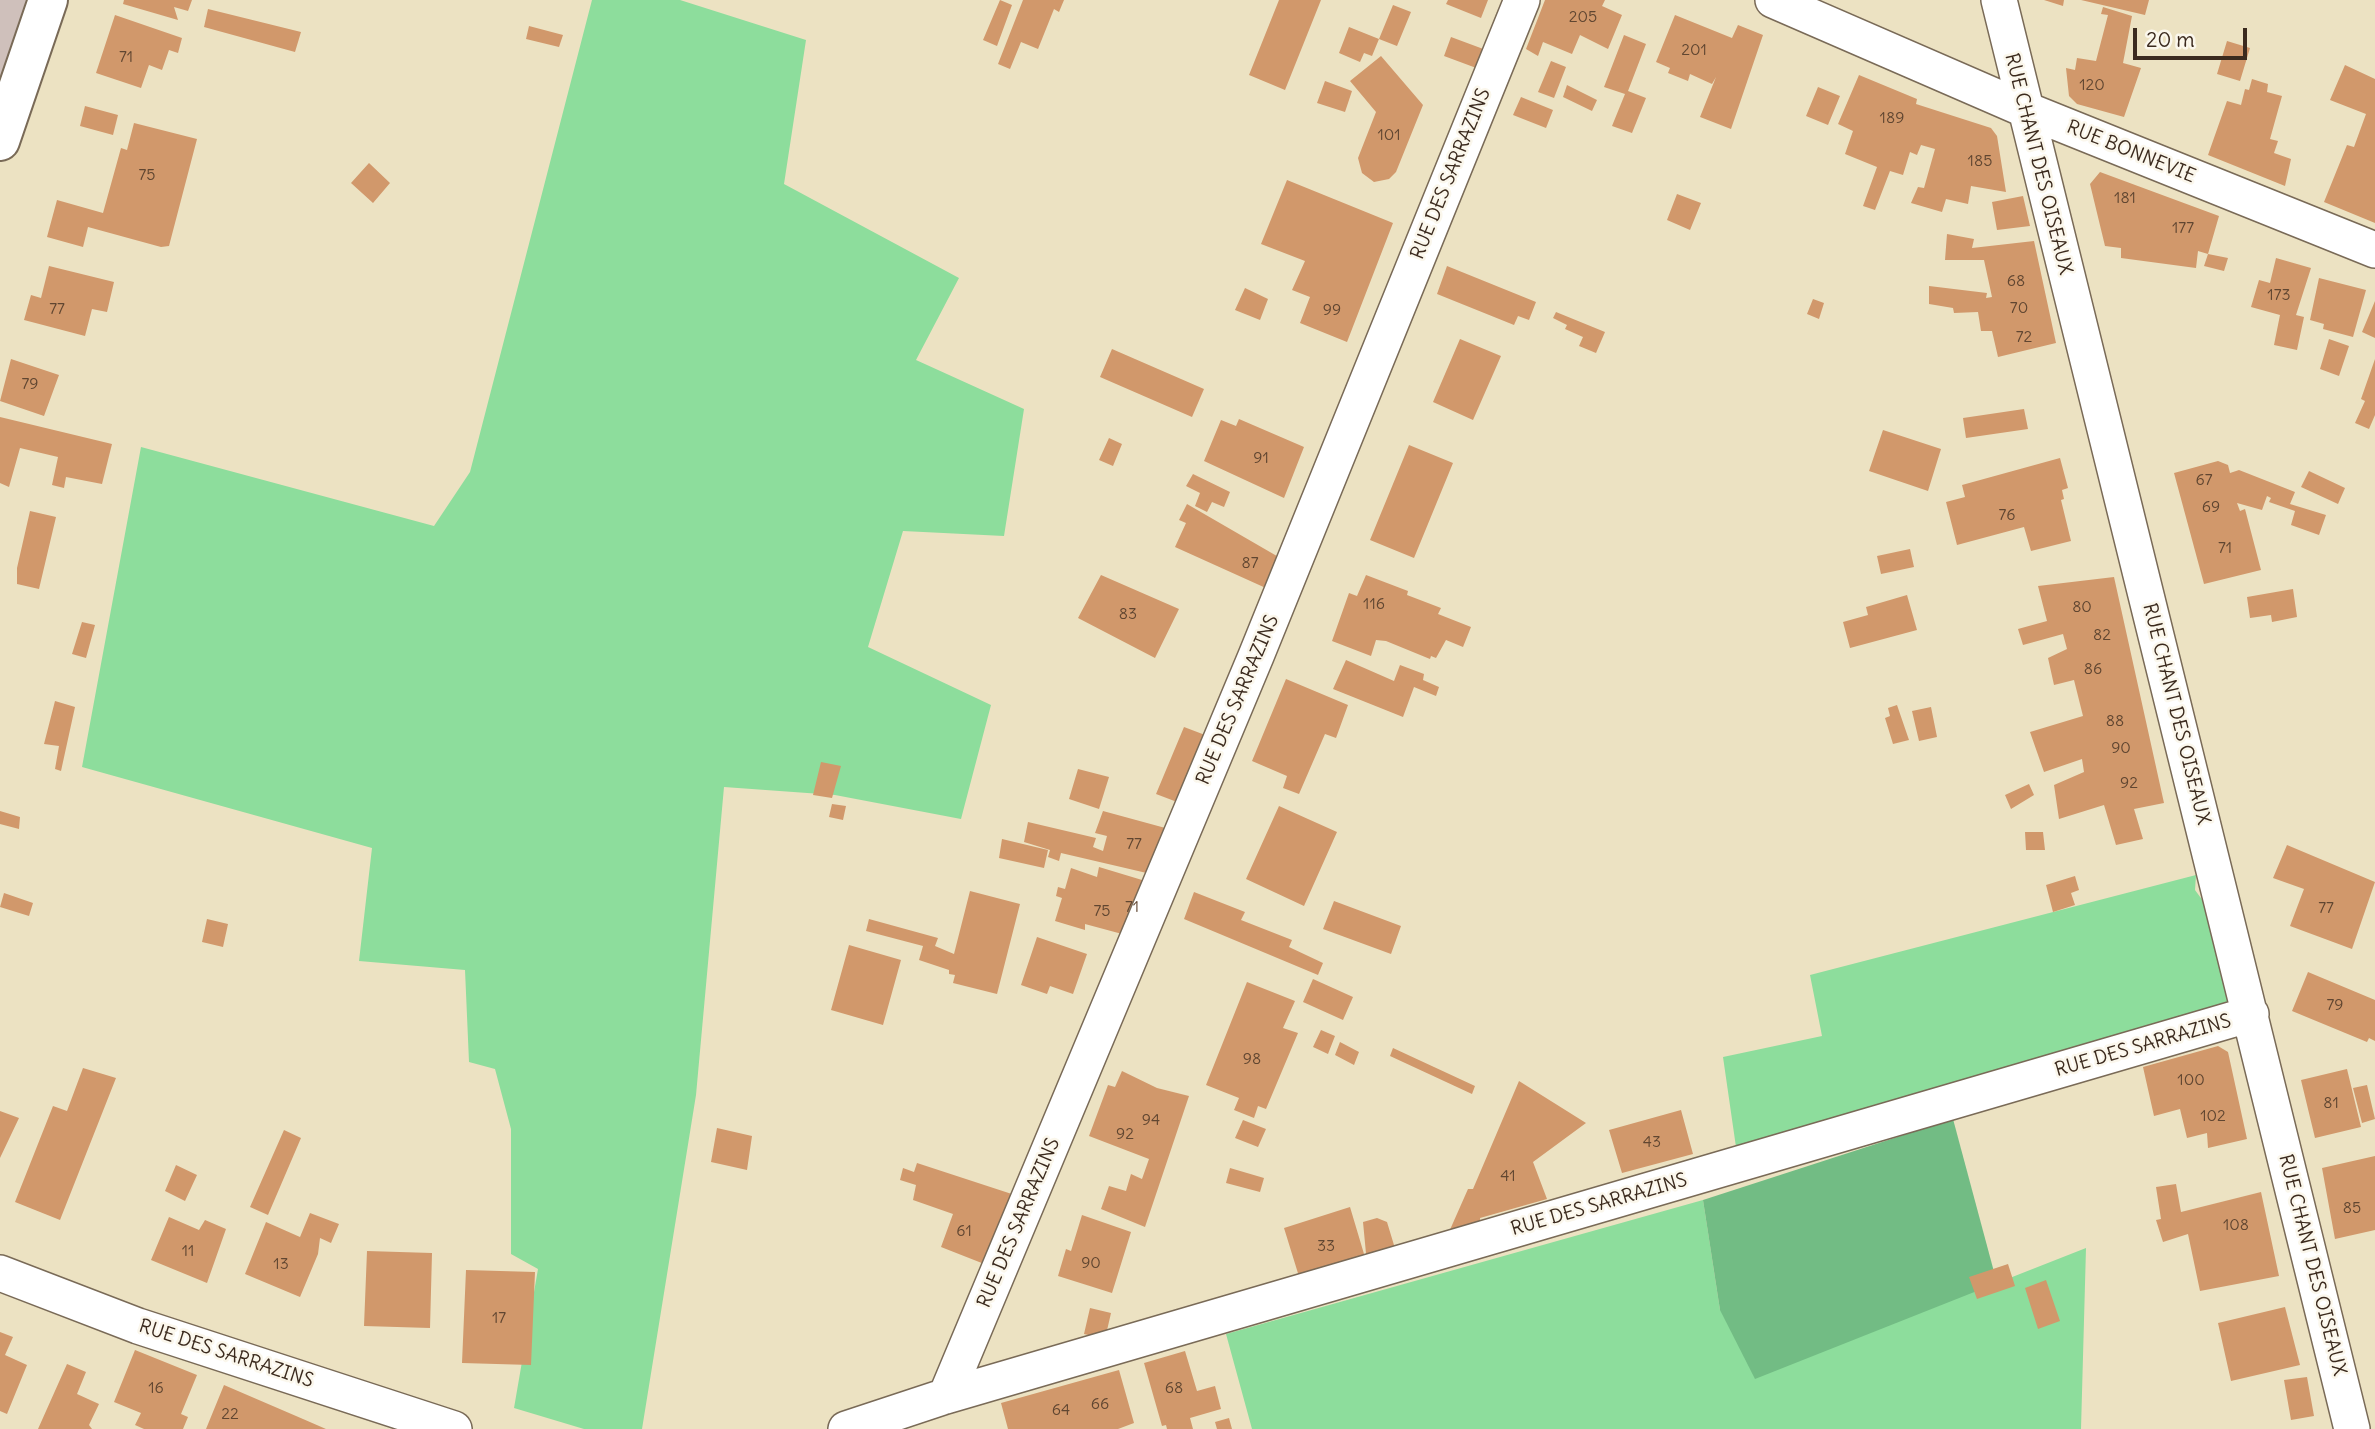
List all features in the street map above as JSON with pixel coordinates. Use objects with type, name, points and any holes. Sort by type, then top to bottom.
[{"type":"street","points":[[0,141],[48,0]]},
{"type":"street","name":"RUE DES SARRAZINS","points":[[946,1396],[1251,669],[1522,0]]},
{"type":"street","name":"RUE BONNEVIE","points":[[1773,0],[2024,109],[2375,250]]},
{"type":"street","name":"RUE CHANT DES OISEAUX","points":[[1999,0],[2352,1429]]},
{"type":"street","name":"RUE DES SARRAZINS","points":[[846,1429],[946,1396],[2251,1014]]},
{"type":"street","name":"RUE DES SARRAZINS","points":[[0,1273],[138,1326],[454,1429]]},
{"type":"shaded area","points":[[0,0],[48,0],[0,126]]},
{"type":"green space","points":[[592,0],[680,0],[806,40],[784,184],[959,278],[916,360],[1024,409],[1004,536],[903,531],[868,647],[991,705],[961,819],[835,795],[724,787],[696,1095],[642,1429],[584,1429],[514,1408],[538,1269],[511,1254],[511,1129],[495,1069],[469,1062],[465,970],[359,961],[372,848],[82,767],[141,447],[434,526],[470,472]]},
{"type":"green space","points":[[2196,875],[2195,890],[2206,905],[2234,1008],[1737,1154],[1723,1057],[1822,1036],[1810,975]]},
{"type":"green space","points":[[1953,1119],[1997,1283],[1755,1379],[1720,1310],[1703,1200]]},
{"type":"green space","points":[[1703,1200],[1720,1310],[1997,1283],[2086,1248],[2081,1429],[1252,1429],[1226,1334]]},
{"type":"building","points":[[124,0],[192,0],[188,11],[174,7],[178,20],[123,4]]},
{"type":"building","points":[[1000,0],[1012,5],[997,46],[983,40]]},
{"type":"building","points":[[1023,0],[1064,0],[1059,12],[1054,9],[1038,49],[1021,42],[1010,69],[998,64]]},
{"type":"building","points":[[1279,0],[1321,0],[1285,90],[1249,75]]},
{"type":"building","points":[[1448,0],[1488,0],[1481,18],[1446,4]]},
{"type":"building","points":[[1545,0],[1605,0],[1602,6],[1622,15],[1608,49],[1580,35],[1572,54],[1543,42],[1538,56],[1526,49]]},
{"type":"building","points":[[2044,0],[2064,0],[2063,6]]},
{"type":"building","points":[[2081,0],[2149,0],[2145,15]]},
{"type":"building","points":[[1393,5],[1411,12],[1397,46],[1379,39]]},
{"type":"building","points":[[2103,7],[2132,16],[2123,63],[2141,68],[2124,117],[2077,104],[2069,96],[2066,68],[2075,70],[2077,58],[2096,61],[2108,15],[2101,14]]},
{"type":"building","points":[[208,9],[301,32],[295,52],[204,27]]},
{"type":"building","points":[[115,15],[182,38],[178,53],[169,50],[162,70],[149,65],[141,88],[96,73]]},
{"type":"building","points":[[1675,15],[1732,38],[1738,25],[1763,35],[1731,129],[1700,117],[1716,77],[1712,84],[1690,74],[1688,81],[1668,73],[1670,68],[1656,62]]},
{"type":"building","points":[[529,26],[563,35],[559,47],[526,39]]},
{"type":"building","points":[[1349,27],[1379,39],[1372,56],[1364,53],[1360,62],[1339,53]]},
{"type":"building","points":[[1624,35],[1646,44],[1628,91],[1646,98],[1632,133],[1612,126],[1625,94],[1604,87]]},
{"type":"building","points":[[1451,37],[1486,50],[1479,69],[1444,56]]},
{"type":"building","points":[[2227,41],[2250,48],[2240,81],[2217,74]]},
{"type":"building","points":[[1381,56],[1423,105],[1396,172],[1389,179],[1374,182],[1362,173],[1358,158],[1376,112],[1350,81]]},
{"type":"building","points":[[1551,61],[1566,67],[1554,98],[1538,92]]},
{"type":"building","points":[[2345,65],[2375,79],[2375,223],[2324,202],[2347,145],[2354,147],[2366,114],[2330,100]]},
{"type":"building","points":[[1859,75],[1917,99],[1916,104],[1991,128],[1997,136],[2006,192],[1971,186],[1968,204],[1946,199],[1942,212],[1911,203],[1918,187],[1924,188],[1935,149],[1921,145],[1917,155],[1910,152],[1903,175],[1890,171],[1875,210],[1863,206],[1877,167],[1845,154],[1853,131],[1838,124]]},
{"type":"building","points":[[2252,79],[2268,84],[2267,92],[2282,96],[2270,139],[2278,141],[2274,153],[2291,159],[2285,186],[2208,155],[2227,101],[2241,105],[2245,89],[2249,90]]},
{"type":"building","points":[[1325,81],[1352,91],[1345,112],[1317,103]]},
{"type":"building","points":[[1567,85],[1597,100],[1592,111],[1563,97]]},
{"type":"building","points":[[1818,87],[1840,96],[1828,125],[1806,116]]},
{"type":"building","points":[[1521,97],[1553,110],[1546,128],[1513,115]]},
{"type":"building","points":[[85,106],[118,115],[113,135],[80,126]]},
{"type":"building","points":[[134,123],[197,139],[169,246],[161,247],[88,227],[83,247],[47,237],[57,200],[103,213],[121,148],[127,150]]},
{"type":"building","points":[[369,163],[390,183],[373,203],[351,183]]},
{"type":"building","points":[[2100,172],[2219,216],[2208,254],[2198,251],[2196,268],[2121,258],[2121,248],[2105,246],[2090,184]]},
{"type":"building","points":[[1287,180],[1393,223],[1347,342],[1300,323],[1310,297],[1292,290],[1305,261],[1261,244]]},
{"type":"building","points":[[1677,194],[1701,203],[1690,230],[1667,220]]},
{"type":"building","points":[[2023,196],[2030,226],[1997,230],[1992,202]]},
{"type":"building","points":[[1947,234],[1974,239],[1972,248],[2034,241],[2056,343],[1998,357],[1992,331],[1981,331],[1978,312],[1954,313],[1953,308],[1929,304],[1929,286],[1987,293],[1986,298],[1992,297],[1984,260],[1945,260]]},
{"type":"building","points":[[2208,254],[2228,258],[2224,271],[2204,266]]},
{"type":"building","points":[[2276,258],[2311,268],[2296,315],[2304,317],[2297,350],[2274,345],[2280,315],[2251,307],[2259,280],[2270,283]]},
{"type":"building","points":[[49,266],[114,282],[107,312],[92,309],[85,336],[24,320],[31,295],[41,298]]},
{"type":"building","points":[[1447,266],[1536,302],[1529,320],[1518,316],[1514,325],[1437,294]]},
{"type":"building","points":[[2319,278],[2366,290],[2353,337],[2323,329],[2324,324],[2310,320]]},
{"type":"building","points":[[1245,288],[1268,299],[1260,320],[1235,310]]},
{"type":"building","points":[[1813,299],[1824,303],[1819,319],[1807,314]]},
{"type":"building","points":[[2375,301],[2375,338],[2362,332]]},
{"type":"building","points":[[1556,312],[1605,332],[1596,353],[1579,346],[1583,337],[1565,329],[1567,325],[1553,318]]},
{"type":"building","points":[[1460,339],[1501,356],[1473,420],[1433,402]]},
{"type":"building","points":[[2329,339],[2349,346],[2339,376],[2320,369]]},
{"type":"building","points":[[1112,349],[1204,389],[1192,417],[1100,377]]},
{"type":"building","points":[[11,359],[59,375],[44,416],[0,401]]},
{"type":"building","points":[[2375,359],[2375,415],[2369,429],[2355,423],[2365,401],[2361,399]]},
{"type":"building","points":[[2024,409],[2028,429],[1966,438],[1963,418]]},
{"type":"building","points":[[0,417],[112,444],[102,484],[66,477],[64,488],[52,485],[58,457],[20,448],[9,487],[0,483]]},
{"type":"building","points":[[1239,419],[1304,447],[1284,498],[1204,461],[1221,420],[1236,426]]},
{"type":"building","points":[[1883,430],[1941,449],[1928,491],[1869,471]]},
{"type":"building","points":[[1109,438],[1122,444],[1113,466],[1099,460]]},
{"type":"building","points":[[1409,445],[1453,463],[1414,558],[1370,540]]},
{"type":"building","points":[[2060,458],[2068,488],[2062,490],[2064,499],[2061,500],[2071,541],[2031,551],[2024,527],[1957,545],[1946,502],[1965,497],[1962,485]]},
{"type":"building","points":[[2218,461],[2228,465],[2230,473],[2239,470],[2295,492],[2290,504],[2326,515],[2319,535],[2291,525],[2295,511],[2269,502],[2271,498],[2267,496],[2262,510],[2237,503],[2240,511],[2245,509],[2261,570],[2204,584],[2174,473]]},
{"type":"building","points":[[2309,471],[2345,488],[2338,504],[2301,487]]},
{"type":"building","points":[[1193,474],[1230,492],[1224,507],[1212,502],[1207,512],[1195,506],[1200,493],[1186,486]]},
{"type":"building","points":[[1187,504],[1282,559],[1268,589],[1175,547],[1186,523],[1179,520]]},
{"type":"building","points":[[30,511],[56,517],[39,589],[17,584],[17,568]]},
{"type":"building","points":[[1910,549],[1914,567],[1881,574],[1877,556]]},
{"type":"building","points":[[1101,575],[1179,609],[1155,658],[1078,618]]},
{"type":"building","points":[[1366,575],[1408,591],[1407,595],[1441,608],[1438,614],[1471,627],[1463,647],[1446,640],[1436,658],[1431,656],[1430,659],[1386,641],[1376,640],[1371,656],[1332,641],[1349,593],[1357,596]]},
{"type":"building","points":[[2114,577],[2164,803],[2134,809],[2143,839],[2116,845],[2104,805],[2059,819],[2054,785],[2084,772],[2082,759],[2044,772],[2030,732],[2083,716],[2074,680],[2054,685],[2048,658],[2067,649],[2063,634],[2023,645],[2018,629],[2047,621],[2038,586]]},
{"type":"building","points":[[2293,589],[2297,617],[2272,622],[2271,615],[2250,618],[2247,597]]},
{"type":"building","points":[[1907,595],[1917,630],[1850,648],[1843,622],[1868,615],[1866,607]]},
{"type":"building","points":[[82,622],[95,625],[86,658],[72,654]]},
{"type":"building","points":[[1346,660],[1394,681],[1400,665],[1424,674],[1423,680],[1439,687],[1436,696],[1414,687],[1403,717],[1333,689]]},
{"type":"building","points":[[1286,679],[1348,705],[1336,738],[1325,734],[1299,794],[1283,788],[1287,776],[1252,761]]},
{"type":"building","points":[[55,701],[75,707],[61,771],[55,769],[59,746],[44,744]]},
{"type":"building","points":[[1897,705],[1909,740],[1893,744],[1885,718],[1890,716],[1888,708]]},
{"type":"building","points":[[1931,707],[1937,737],[1919,741],[1912,711]]},
{"type":"building","points":[[1184,727],[1213,738],[1185,805],[1156,794]]},
{"type":"building","points":[[821,762],[841,766],[832,798],[813,795]]},
{"type":"building","points":[[1078,769],[1109,777],[1099,809],[1069,799]]},
{"type":"building","points":[[2029,784],[2034,795],[2011,809],[2005,795]]},
{"type":"building","points":[[832,804],[846,806],[843,820],[829,817]]},
{"type":"building","points":[[1279,806],[1337,832],[1304,906],[1246,879]]},
{"type":"building","points":[[0,811],[20,817],[19,829],[0,824]]},
{"type":"building","points":[[1103,811],[1169,829],[1151,874],[1061,853],[1059,861],[1048,857],[1050,850],[1024,842],[1028,822],[1096,838],[1093,847],[1103,851],[1107,836],[1095,833]]},
{"type":"building","points":[[2025,832],[2043,832],[2045,850],[2026,850]]},
{"type":"building","points":[[1002,839],[1048,850],[1044,868],[999,858]]},
{"type":"building","points":[[2287,845],[2375,882],[2352,949],[2290,926],[2304,889],[2273,878]]},
{"type":"building","points":[[1099,867],[1152,883],[1137,938],[1085,924],[1085,930],[1055,921],[1062,898],[1056,896],[1058,887],[1065,889],[1071,868],[1097,877]]},
{"type":"building","points":[[2075,876],[2079,890],[2071,893],[2075,905],[2053,912],[2046,885]]},
{"type":"building","points":[[970,891],[1020,904],[997,994],[953,983],[955,975],[949,974],[949,970],[919,960],[923,946],[866,931],[869,919],[938,938],[935,946],[954,954]]},
{"type":"building","points":[[1194,892],[1245,912],[1241,920],[1292,940],[1289,947],[1323,963],[1318,975],[1184,919]]},
{"type":"building","points":[[4,893],[33,903],[29,916],[0,907]]},
{"type":"building","points":[[1334,901],[1401,926],[1391,954],[1323,929]]},
{"type":"building","points":[[207,919],[228,924],[223,947],[202,942]]},
{"type":"building","points":[[1037,937],[1087,954],[1073,994],[1050,986],[1047,994],[1021,985]]},
{"type":"building","points":[[849,945],[901,960],[883,1025],[831,1010]]},
{"type":"building","points":[[2308,972],[2375,1000],[2375,1041],[2369,1038],[2367,1042],[2292,1011]]},
{"type":"building","points":[[1313,979],[1353,997],[1343,1020],[1303,1002]]},
{"type":"building","points":[[1247,982],[1295,1001],[1283,1028],[1298,1033],[1266,1109],[1258,1106],[1254,1118],[1234,1110],[1239,1098],[1206,1085]]},
{"type":"building","points":[[1321,1030],[1335,1036],[1328,1054],[1313,1047]]},
{"type":"building","points":[[1340,1042],[1359,1052],[1354,1065],[1335,1055]]},
{"type":"building","points":[[2218,1046],[2228,1052],[2247,1139],[2208,1148],[2207,1133],[2187,1138],[2180,1109],[2154,1116],[2143,1067]]},
{"type":"building","points":[[1393,1048],[1475,1086],[1472,1094],[1390,1056]]},
{"type":"building","points":[[83,1068],[116,1078],[60,1220],[15,1202],[53,1106],[67,1111]]},
{"type":"building","points":[[2347,1069],[2361,1127],[2315,1138],[2301,1080]]},
{"type":"building","points":[[1122,1071],[1157,1088],[1189,1096],[1145,1227],[1101,1209],[1109,1186],[1126,1191],[1131,1174],[1142,1179],[1149,1159],[1089,1136],[1108,1085],[1115,1087]]},
{"type":"building","points":[[1519,1081],[1586,1123],[1533,1162],[1547,1199],[1480,1218],[1481,1230],[1445,1241],[1468,1189],[1473,1189]]},
{"type":"building","points":[[2367,1085],[2375,1119],[2362,1123],[2353,1088]]},
{"type":"building","points":[[1681,1110],[1693,1154],[1622,1173],[1609,1130]]},
{"type":"building","points":[[0,1111],[19,1118],[0,1158]]},
{"type":"building","points":[[1243,1120],[1266,1129],[1258,1147],[1235,1138]]},
{"type":"building","points":[[717,1128],[752,1136],[747,1170],[711,1162]]},
{"type":"building","points":[[284,1130],[301,1138],[268,1215],[250,1207]]},
{"type":"building","points":[[2375,1156],[2375,1230],[2335,1239],[2322,1168]]},
{"type":"building","points":[[917,1163],[1024,1198],[997,1269],[941,1247],[953,1214],[913,1200],[916,1185],[900,1180],[903,1168],[914,1172]]},
{"type":"building","points":[[176,1165],[197,1175],[185,1201],[165,1191]]},
{"type":"building","points":[[1230,1168],[1264,1178],[1260,1192],[1226,1183]]},
{"type":"building","points":[[2176,1184],[2181,1212],[2261,1192],[2279,1276],[2200,1291],[2188,1234],[2163,1242],[2156,1220],[2161,1219],[2156,1187]]},
{"type":"building","points":[[1350,1207],[1367,1264],[1301,1283],[1284,1228]]},
{"type":"building","points":[[310,1213],[339,1224],[331,1243],[320,1238],[318,1254],[300,1297],[245,1274],[266,1222],[300,1237]]},
{"type":"building","points":[[1082,1215],[1131,1232],[1112,1293],[1058,1276],[1066,1249],[1071,1251]]},
{"type":"building","points":[[169,1217],[199,1230],[205,1220],[226,1229],[207,1283],[151,1260]]},
{"type":"building","points":[[1377,1218],[1387,1222],[1397,1255],[1367,1264],[1363,1222]]},
{"type":"building","points":[[367,1251],[432,1253],[430,1328],[364,1326]]},
{"type":"building","points":[[2008,1264],[2015,1286],[1977,1299],[1969,1277]]},
{"type":"building","points":[[466,1270],[535,1272],[531,1365],[462,1363]]},
{"type":"building","points":[[2046,1280],[2060,1321],[2038,1329],[2025,1288]]},
{"type":"building","points":[[2285,1307],[2300,1365],[2231,1381],[2218,1323]]},
{"type":"building","points":[[1090,1308],[1111,1313],[1105,1339],[1084,1334]]},
{"type":"building","points":[[0,1332],[13,1337],[5,1355],[27,1365],[7,1414],[0,1411]]},
{"type":"building","points":[[135,1350],[197,1375],[181,1414],[188,1417],[183,1429],[144,1429],[135,1425],[141,1413],[114,1402]]},
{"type":"building","points":[[1185,1351],[1197,1391],[1215,1386],[1221,1409],[1190,1418],[1193,1429],[1167,1429],[1166,1425],[1162,1426],[1144,1363]]},
{"type":"building","points":[[67,1364],[86,1372],[77,1394],[99,1404],[89,1425],[92,1429],[38,1429]]},
{"type":"building","points":[[1119,1370],[1134,1423],[1118,1429],[1008,1429],[1001,1403]]},
{"type":"building","points":[[2307,1377],[2314,1416],[2291,1420],[2284,1380]]},
{"type":"building","points":[[224,1385],[303,1419],[326,1429],[206,1429]]},
{"type":"building","points":[[1229,1418],[1232,1429],[1217,1429],[1215,1422]]}]
